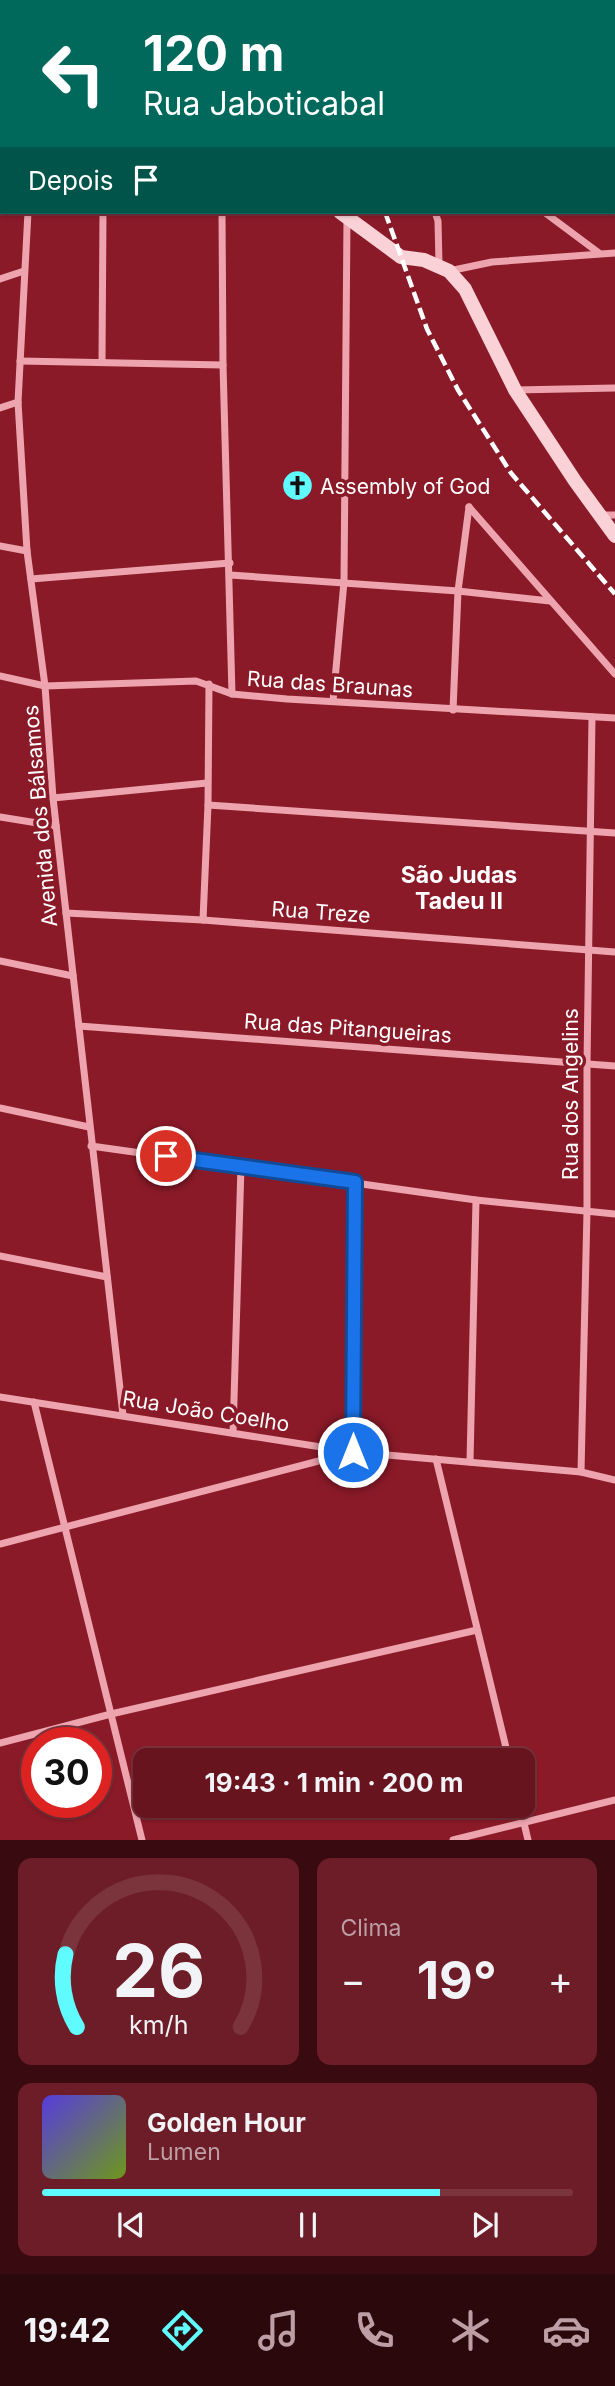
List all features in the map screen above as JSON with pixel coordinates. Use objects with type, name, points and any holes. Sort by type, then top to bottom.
[{"type":"main road","points":[[343,215],[401,257],[444,267],[464,289],[515,390],[615,536]]},
{"type":"street","name":"Avenida dos Bálsamos","points":[[28,214],[18,402],[27,551],[45,686],[56,827],[122,1415]]},
{"type":"street","points":[[102,361],[103,214]]},
{"type":"street","points":[[222,214],[223,365],[232,694]]},
{"type":"street","points":[[436,214],[444,267],[615,253]]},
{"type":"street","points":[[547,214],[599,253]]},
{"type":"street","points":[[333,701],[344,582],[343,215]]},
{"type":"street","points":[[0,279],[24,271]]},
{"type":"street","points":[[20,361],[223,365]]},
{"type":"street","points":[[515,390],[615,388]]},
{"type":"street","points":[[0,408],[18,402]]},
{"type":"street","points":[[453,710],[458,591],[469,507],[615,674]]},
{"type":"street","points":[[599,515],[615,515]]},
{"type":"street","points":[[0,545],[27,551]]},
{"type":"street","points":[[31,579],[230,563]]},
{"type":"street","points":[[230,575],[458,591],[550,601]]},
{"type":"street","name":"Rua das Braunas","points":[[0,676],[45,686],[196,681],[232,694],[453,710],[615,718]]},
{"type":"street","points":[[203,920],[209,684]]},
{"type":"street","name":"Rua dos Angelins","points":[[581,1472],[587,1211],[592,717]]},
{"type":"street","points":[[53,797],[207,783]]},
{"type":"street","points":[[208,805],[615,833]]},
{"type":"street","points":[[0,817],[56,827]]},
{"type":"street","name":"Rua Treze","points":[[66,913],[203,920],[615,952]]},
{"type":"street","points":[[0,961],[73,976]]},
{"type":"street","name":"Rua das Pitangueiras","points":[[79,1026],[615,1066]]},
{"type":"street","points":[[0,1108],[89,1127]]},
{"type":"street","points":[[91,1146],[476,1200],[615,1214]]},
{"type":"street","points":[[233,1433],[241,1166]]},
{"type":"street","points":[[0,1544],[353,1452],[355,1182]]},
{"type":"street","points":[[470,1462],[476,1200]]},
{"type":"street","points":[[0,1256],[107,1276]]},
{"type":"street","name":"Rua João Coelho","points":[[0,1397],[353,1452],[581,1472],[615,1480]]},
{"type":"street","points":[[34,1402],[142,1840]]},
{"type":"street","points":[[436,1459],[506,1748]]},
{"type":"street","points":[[0,1743],[111,1714],[477,1630]]},
{"type":"street","points":[[453,1840],[615,1800]]},
{"type":"street","points":[[523,1818],[528,1840]]},
{"type":"railway","points":[[386,214],[427,329],[458,390],[511,473],[615,594]]},
{"type":"place","name":"Assembly of God","points":[[297,486]]},
{"type":"district","name":"São Judas Tadeu II","points":[[459,888]]},
{"type":"route","points":[[166,1156],[355,1182],[353,1452]]}]
